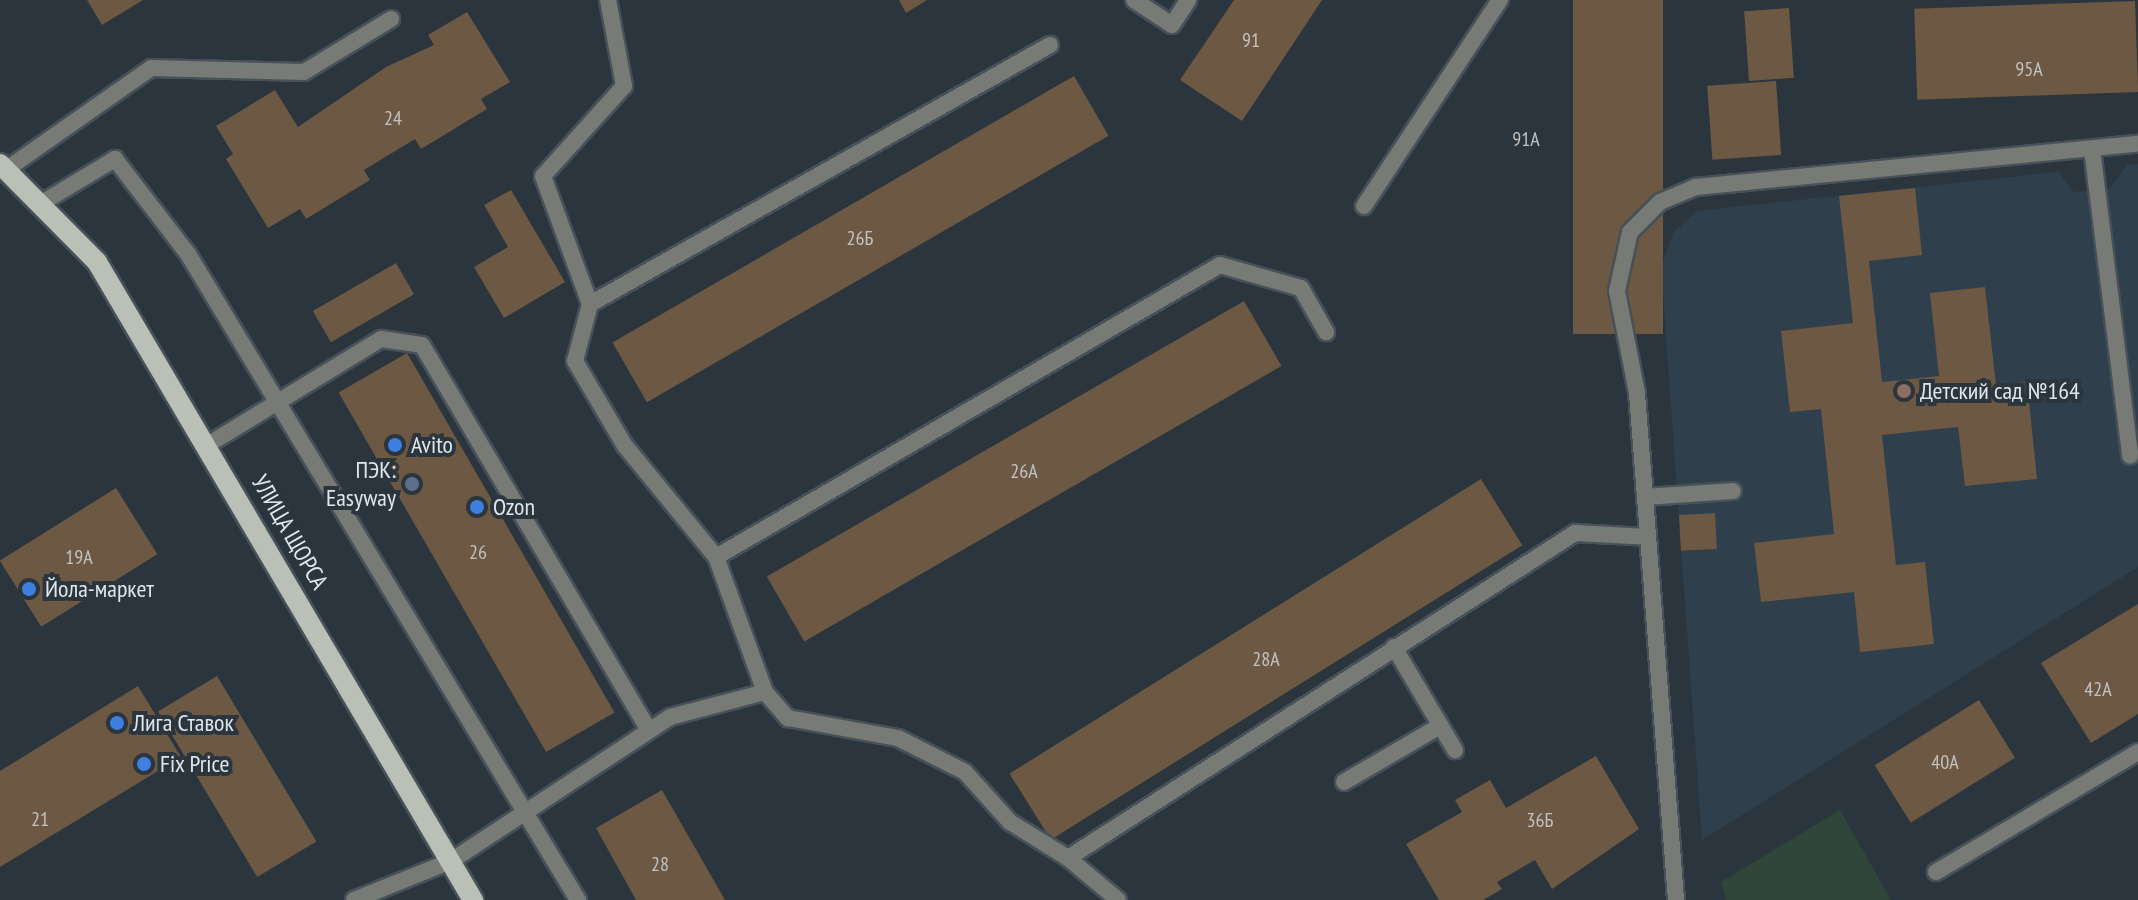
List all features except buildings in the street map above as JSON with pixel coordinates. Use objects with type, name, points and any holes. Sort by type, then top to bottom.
[{"type":"main road","name":"УЛИЦА ЩОРСА","points":[[3,167],[45,201],[97,262],[209,444],[473,900]]},
{"type":"lane","points":[[608,0],[624,86],[543,176],[590,304],[575,361],[625,446],[716,557],[765,692],[788,718],[898,738],[965,772],[1010,822],[1068,858],[1118,900]]},
{"type":"lane","points":[[1134,0],[1172,25],[1188,0]]},
{"type":"lane","points":[[1364,206],[1500,0]]},
{"type":"lane","points":[[3,167],[151,68],[304,72],[391,19]]},
{"type":"lane","points":[[590,304],[1050,45]]},
{"type":"lane","points":[[1676,900],[1637,393],[1617,291],[1630,232],[1660,202],[1696,187],[2138,144]]},
{"type":"lane","points":[[2092,149],[2130,456]]},
{"type":"lane","points":[[45,201],[115,159],[188,254],[282,399],[578,900]]},
{"type":"lane","points":[[716,557],[1220,265],[1301,288],[1326,332]]},
{"type":"lane","points":[[209,444],[381,339],[422,345],[649,730]]},
{"type":"lane","points":[[1645,497],[1733,491]]},
{"type":"lane","points":[[1068,858],[1575,533],[1648,537]]},
{"type":"lane","points":[[1394,647],[1455,750]]},
{"type":"lane","points":[[354,900],[451,861],[670,717],[765,692]]},
{"type":"lane","points":[[1344,782],[1440,726]]},
{"type":"lane","points":[[1936,872],[2138,752]]},
{"type":"shaded area","name":"Детский сад №164","points":[[2138,164],[2138,567],[1702,840],[1661,267],[1673,233],[1697,211],[2058,172],[2074,192],[2110,188],[2127,165]]},
{"type":"green space","points":[[1840,810],[1891,900],[1726,900],[1721,882]]},
{"type":"place","name":"Детский сад №164","points":[[1904,391]]},
{"type":"place","name":"Avito","points":[[395,445]]},
{"type":"place","name":"ПЭК: Easyway","points":[[412,484]]},
{"type":"place","name":"Ozon","points":[[477,507]]},
{"type":"place","name":"Йола-маркет","points":[[29,589]]},
{"type":"place","name":"Лига Ставок","points":[[117,723]]},
{"type":"place","name":"Fix Price","points":[[144,764]]}]
